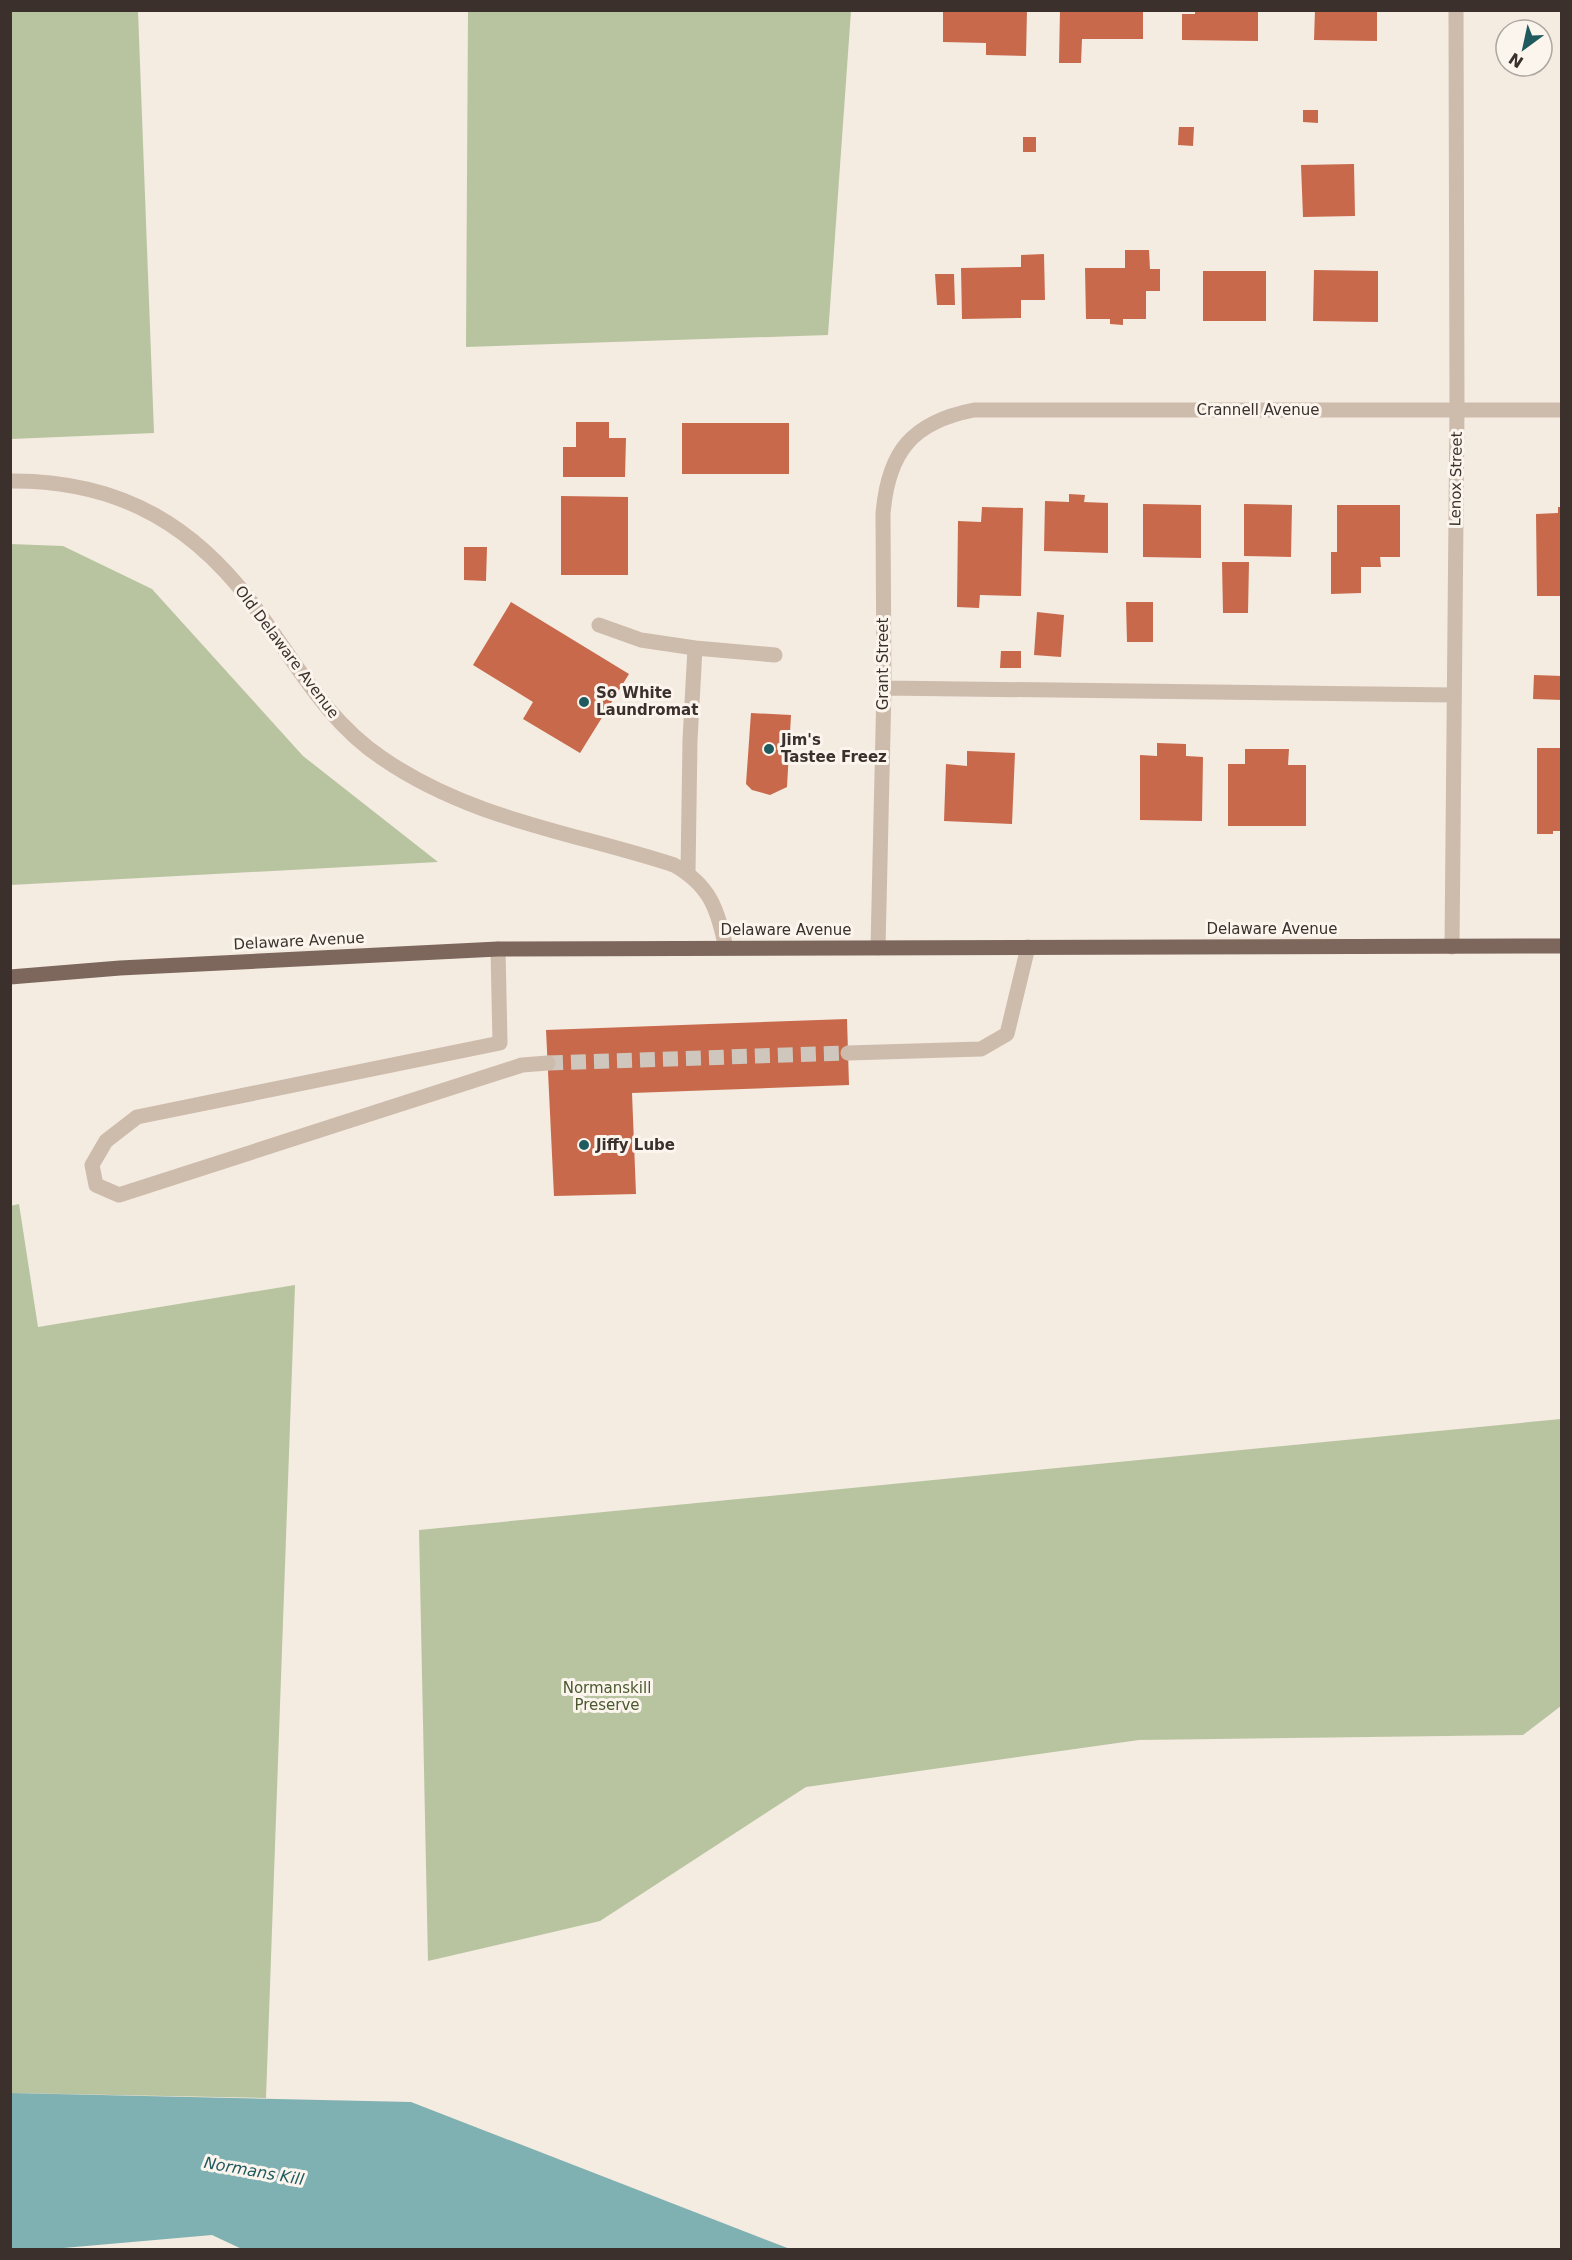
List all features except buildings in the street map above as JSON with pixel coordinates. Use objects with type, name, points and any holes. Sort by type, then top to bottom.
[{"type":"main road","name":"Delaware Avenue","points":[[10,977],[120,968],[498,949],[1562,946]]},
{"type":"street","name":"Lenox Street","points":[[1452,947],[1457,409],[1456,10]]},
{"type":"street","name":"Crannell Avenue","points":[[955,414],[974,410],[1562,410]]},
{"type":"street","name":"Grant Street","points":[[878,948],[884,688],[883,514],[887,482],[895,460],[910,439],[932,422],[955,414]]},
{"type":"street","name":"Old Delaware Avenue","points":[[10,481],[37,481],[88,488],[135,505],[180,530],[216,561],[247,596],[308,684],[347,729],[380,757],[416,780],[460,801],[523,824],[659,860],[688,872],[712,899],[726,948]]},
{"type":"street","points":[[599,625],[641,640],[695,648],[775,655]]},
{"type":"street","points":[[688,872],[690,740],[695,648]]},
{"type":"street","points":[[884,688],[1454,695]]},
{"type":"street","points":[[848,1053],[981,1049],[1007,1034],[1028,947]]},
{"type":"street","points":[[498,949],[500,1043],[137,1117],[106,1141],[92,1166],[96,1185],[119,1195],[522,1065],[548,1063]]},
{"type":"green space","points":[[10,11],[138,11],[154,433],[11,439]]},
{"type":"green space","points":[[468,11],[851,11],[828,335],[466,347]]},
{"type":"green space","points":[[10,544],[63,546],[152,589],[303,756],[438,862],[11,885]]},
{"type":"green space","points":[[19,1204],[38,1327],[295,1285],[266,2098],[11,2093],[10,1206]]},
{"type":"green space","name":"Normanskill Preserve","points":[[1561,1419],[1561,1706],[1523,1735],[1139,1740],[806,1787],[600,1921],[428,1961],[419,1530]]},
{"type":"water","name":"Normans Kill","points":[[11,2093],[411,2102],[790,2249],[244,2250],[212,2235],[52,2249],[11,2249]]},
{"type":"tunnel","points":[[548,1063],[848,1053]]},
{"type":"place","name":"So White Laundromat","points":[[584,702]]},
{"type":"place","name":"Jim's Tastee Freez","points":[[769,749]]},
{"type":"place","name":"Jiffy Lube","points":[[584,1145]]}]
